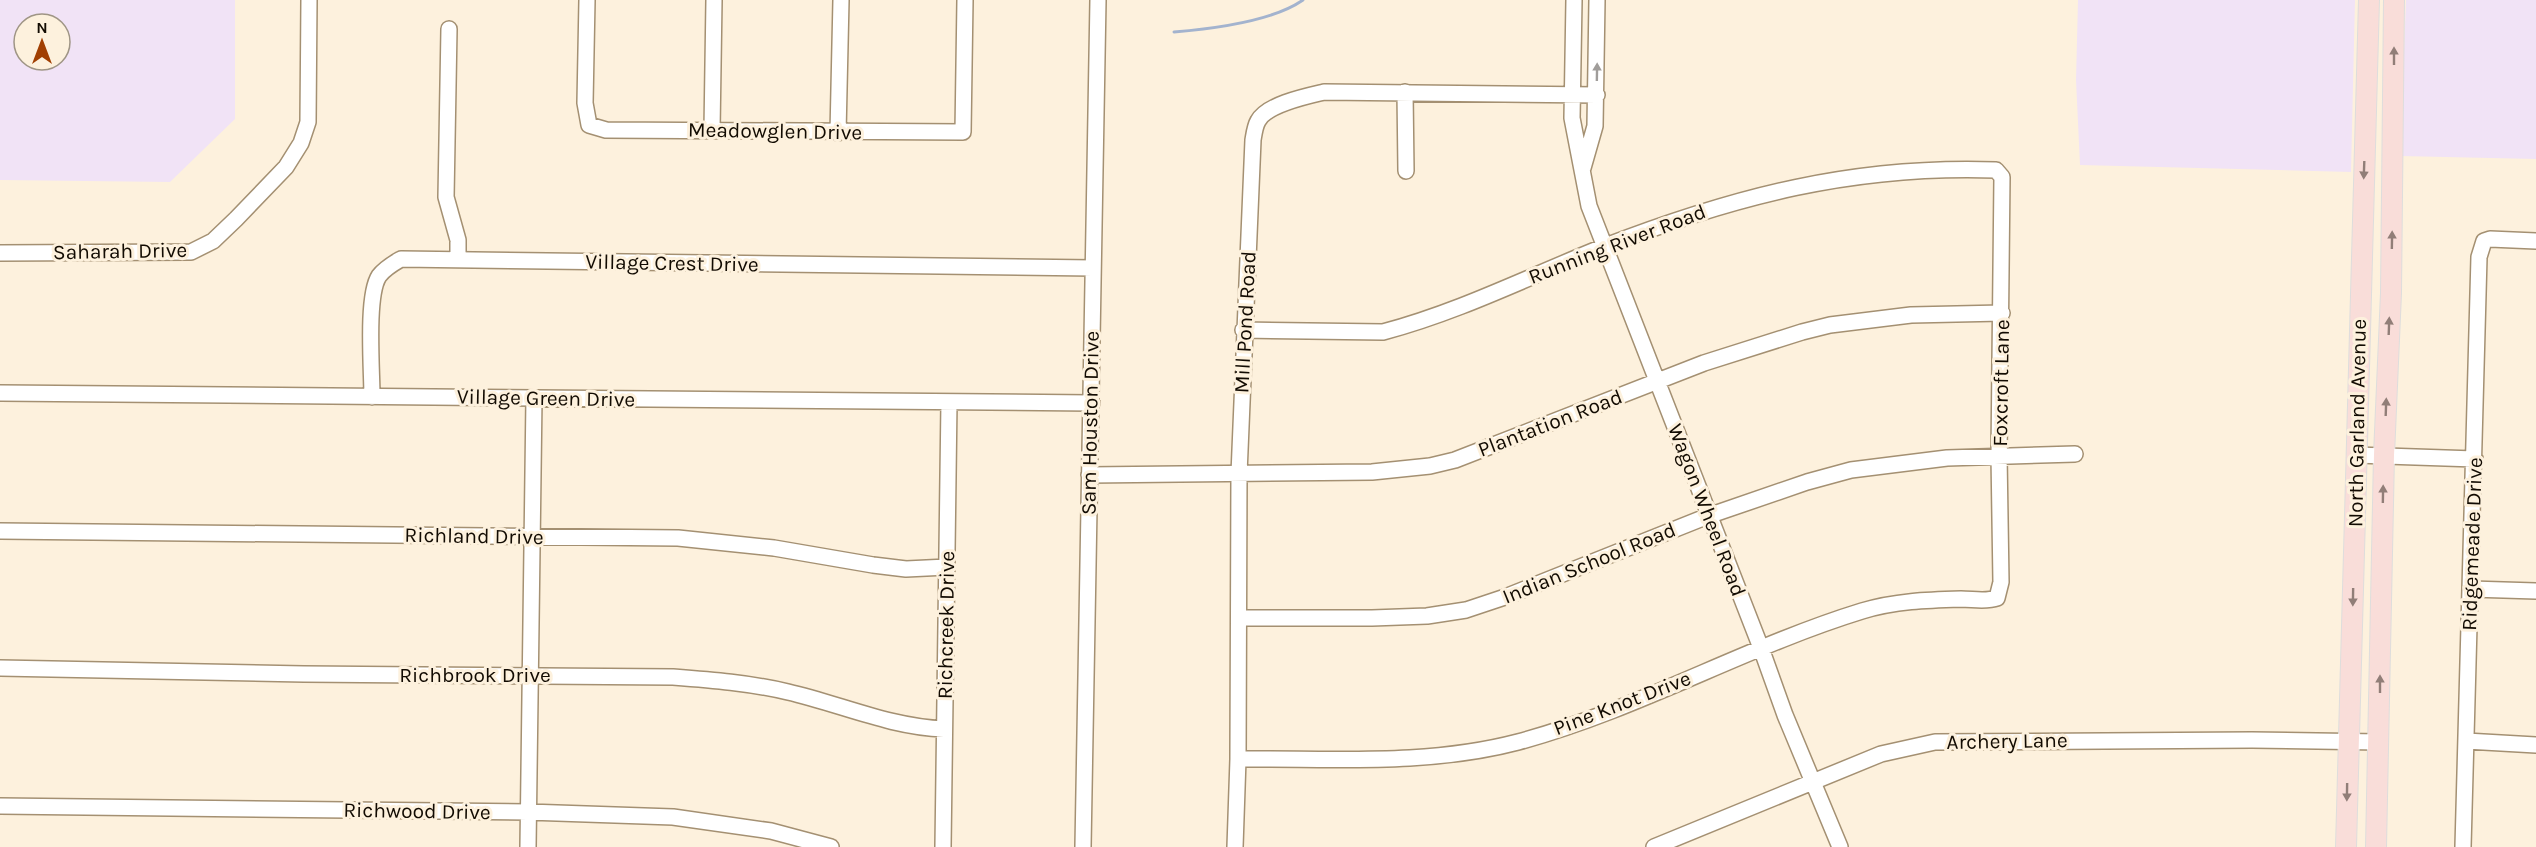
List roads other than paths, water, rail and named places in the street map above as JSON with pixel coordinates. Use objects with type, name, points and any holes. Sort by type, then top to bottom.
[{"type":"main road","name":"North Garland Avenue","points":[[2346,847],[2369,0]]},
{"type":"main road","name":"North Garland Avenue","points":[[2376,847],[2384,455],[2391,293],[2394,0]]},
{"type":"main road","points":[[2366,112],[2394,112]]},
{"type":"main road","points":[[2360,293],[2391,293]]},
{"type":"main road","points":[[2354,568],[2368,572],[2380,618]]},
{"type":"street","name":"Saharah Drive","points":[[0,253],[191,252],[213,241],[286,166],[301,143],[308,122],[309,0]]},
{"type":"street","name":"Meadowglen Drive","points":[[587,0],[585,103],[589,125],[606,130],[838,133],[963,132],[965,0]]},
{"type":"street","points":[[712,130],[714,0]]},
{"type":"street","points":[[838,133],[841,0]]},
{"type":"street","name":"Sam Houston Drive","points":[[1083,847],[1098,0]]},
{"type":"street","name":"Wagon Wheel Road","points":[[1574,0],[1572,118],[1589,206],[1785,715],[1840,847]]},
{"type":"street","name":"Wagon Wheel Road","points":[[1582,171],[1595,126],[1598,0]]},
{"type":"street","points":[[449,29],[446,197],[458,240],[458,260]]},
{"type":"street","name":"Mill Pond Road","points":[[1235,847],[1243,330],[1253,140],[1257,121],[1266,111],[1302,97],[1324,92],[1597,95]]},
{"type":"street","points":[[1405,92],[1406,171]]},
{"type":"street","name":"Running River Road","points":[[1243,330],[1383,332],[1436,316],[1603,247],[1705,210],[1772,191],[1824,180],[1898,171],[1996,170]]},
{"type":"street","name":"Foxcroft Lane","points":[[1996,170],[2002,177],[1999,455],[2001,582],[1997,598]]},
{"type":"street","name":"Ridgemeade Drive","points":[[2463,847],[2479,257],[2484,241],[2490,239],[2536,241]]},
{"type":"street","name":"Village Crest Drive","points":[[372,397],[372,295],[379,277],[401,259],[1093,268]]},
{"type":"street","name":"Plantation Road","points":[[1089,475],[1372,472],[1430,466],[1455,460],[1742,349],[1830,325],[1911,315],[2002,313]]},
{"type":"street","name":"Village Green Drive","points":[[0,393],[1092,403]]},
{"type":"street","points":[[528,847],[534,398]]},
{"type":"street","name":"Richcreek Drive","points":[[943,847],[950,402]]},
{"type":"street","name":"Indian School Road","points":[[1239,618],[1372,618],[1427,616],[1466,610],[1708,516],[1807,482],[1851,470],[1947,458],[2075,454]]},
{"type":"street","points":[[2356,455],[2475,459]]},
{"type":"street","name":"Richland Drive","points":[[0,531],[532,536],[719,541],[873,565],[906,568],[947,567]]},
{"type":"street","points":[[2471,589],[2536,591]]},
{"type":"street","name":"Pine Knot Drive","points":[[1238,759],[1426,757],[1518,741],[1597,715],[1761,648],[1863,611],[1902,601],[1997,598]]},
{"type":"street","name":"Richbrook Drive","points":[[0,669],[673,677],[746,684],[786,692],[904,725],[944,729]]},
{"type":"street","points":[[2466,741],[2536,745]]},
{"type":"street","name":"Archery Lane","points":[[1654,847],[1681,842],[1813,781],[1881,754],[1935,742],[2379,742]]},
{"type":"street","name":"Richwood Drive","points":[[0,806],[528,812],[672,817],[771,831],[831,847]]},
{"type":"waterway","points":[[1174,32],[1258,19],[1303,0]]}]
